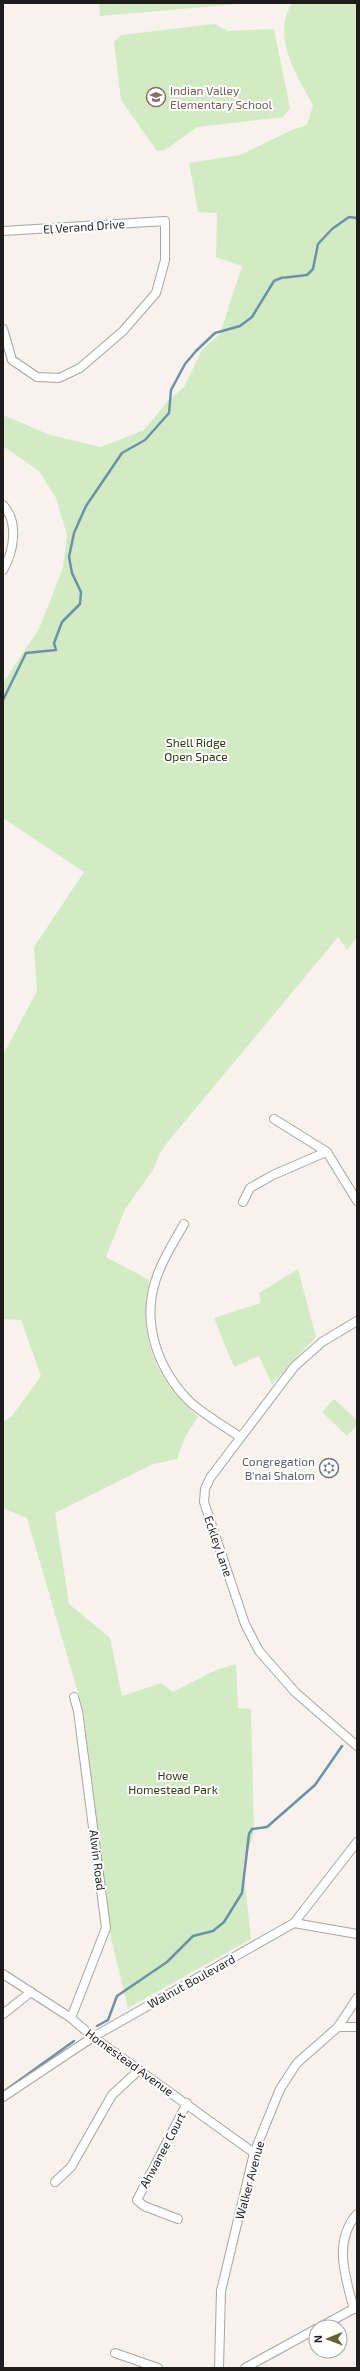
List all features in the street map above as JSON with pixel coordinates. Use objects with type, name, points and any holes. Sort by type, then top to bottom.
[{"type":"street","name":"El Verand Drive","points":[[3,231],[165,221],[165,260],[156,293],[123,331],[80,368],[59,378],[37,377],[12,360],[3,329]]},
{"type":"street","points":[[3,506],[10,512],[15,534],[3,570]]},
{"type":"street","points":[[274,1119],[326,1152],[357,1201]]},
{"type":"street","points":[[243,1202],[250,1188],[273,1175],[326,1152]]},
{"type":"street","points":[[184,1224],[156,1279],[150,1305],[154,1344],[168,1375],[191,1402],[240,1437]]},
{"type":"street","name":"Eckley Lane","points":[[357,1321],[322,1342],[294,1367],[210,1478],[205,1489],[204,1502],[244,1624],[259,1651],[294,1692],[357,1746]]},
{"type":"street","name":"Alwin Road","points":[[71,2018],[106,1928],[78,1711],[74,1697]]},
{"type":"street","name":"Walnut Boulevard","points":[[3,2098],[93,2037],[294,1923],[357,1842]]},
{"type":"street","points":[[294,1923],[357,1934]]},
{"type":"street","name":"Homestead Avenue","points":[[3,1974],[71,2018],[93,2037],[187,2103],[254,2153]]},
{"type":"street","points":[[3,2014],[31,1992]]},
{"type":"street","name":"Walker Avenue","points":[[219,2368],[221,2291],[254,2153],[280,2089],[297,2063],[338,2027],[357,1998]]},
{"type":"street","points":[[338,2027],[357,2027]]},
{"type":"street","points":[[55,2182],[71,2167],[112,2095],[139,2070]]},
{"type":"street","name":"Ahwanee Court","points":[[178,2218],[144,2206],[137,2200],[187,2103]]},
{"type":"street","points":[[335,2319],[355,2308],[346,2278],[342,2240],[349,2222],[357,2214]]},
{"type":"street","points":[[245,2368],[308,2333]]},
{"type":"street","points":[[115,2353],[158,2368]]},
{"type":"green space","points":[[99,3],[238,3],[238,4],[100,16]]},
{"type":"green space","name":"Shell Ridge Open Space","points":[[292,3],[357,3],[357,937],[347,950],[338,937],[167,1143],[160,1153],[153,1170],[125,1209],[106,1257],[149,1280],[146,1302],[146,1322],[148,1339],[153,1356],[160,1371],[170,1386],[198,1417],[185,1437],[177,1459],[153,1464],[55,1513],[69,1604],[110,1638],[122,1696],[161,1683],[173,1692],[216,1670],[236,1664],[238,1708],[251,1709],[254,1832],[243,1866],[251,1939],[128,2008],[111,1938],[83,1710],[27,1518],[3,1508],[3,1422],[12,1416],[41,1376],[21,1320],[3,1319],[3,1055],[37,991],[34,947],[84,872],[3,818],[3,683],[39,629],[63,568],[67,535],[56,498],[39,471],[3,446],[3,415],[50,435],[101,447],[144,430],[169,400],[184,387],[202,350],[220,334],[242,266],[216,257],[217,213],[198,212],[189,163],[240,155],[292,130],[307,125],[313,105],[294,69],[285,42],[284,29],[286,16]]},
{"type":"green space","points":[[215,24],[228,31],[274,29],[290,108],[283,117],[197,127],[165,150],[157,151],[121,100],[114,42],[121,35]]},
{"type":"green space","points":[[298,1269],[316,1337],[272,1384],[259,1356],[234,1367],[214,1318],[261,1303],[259,1293]]},
{"type":"green space","points":[[334,1399],[357,1420],[357,1425],[347,1436],[322,1412]]},
{"type":"waterway","points":[[3,700],[26,653],[56,650],[54,643],[62,622],[80,604],[81,592],[72,573],[69,557],[74,533],[86,506],[122,453],[145,440],[169,413],[171,390],[185,364],[215,333],[240,326],[252,317],[274,281],[281,278],[307,275],[313,269],[318,244],[332,229],[349,217],[357,218]]},
{"type":"waterway","points":[[97,2026],[108,2020],[117,1996],[167,1962],[193,1936],[213,1931],[224,1922],[242,1893],[249,1834],[252,1829],[267,1827],[315,1785],[342,1746]]},
{"type":"waterway","points":[[3,2092],[74,2041]]},
{"type":"place","name":"Indian Valley Elementary School","points":[[156,97]]},
{"type":"place","name":"Congregation B'nai Shalom","points":[[329,1468]]},
{"type":"park label","name":"Howe Homestead Park","points":[[173,1782]]}]
